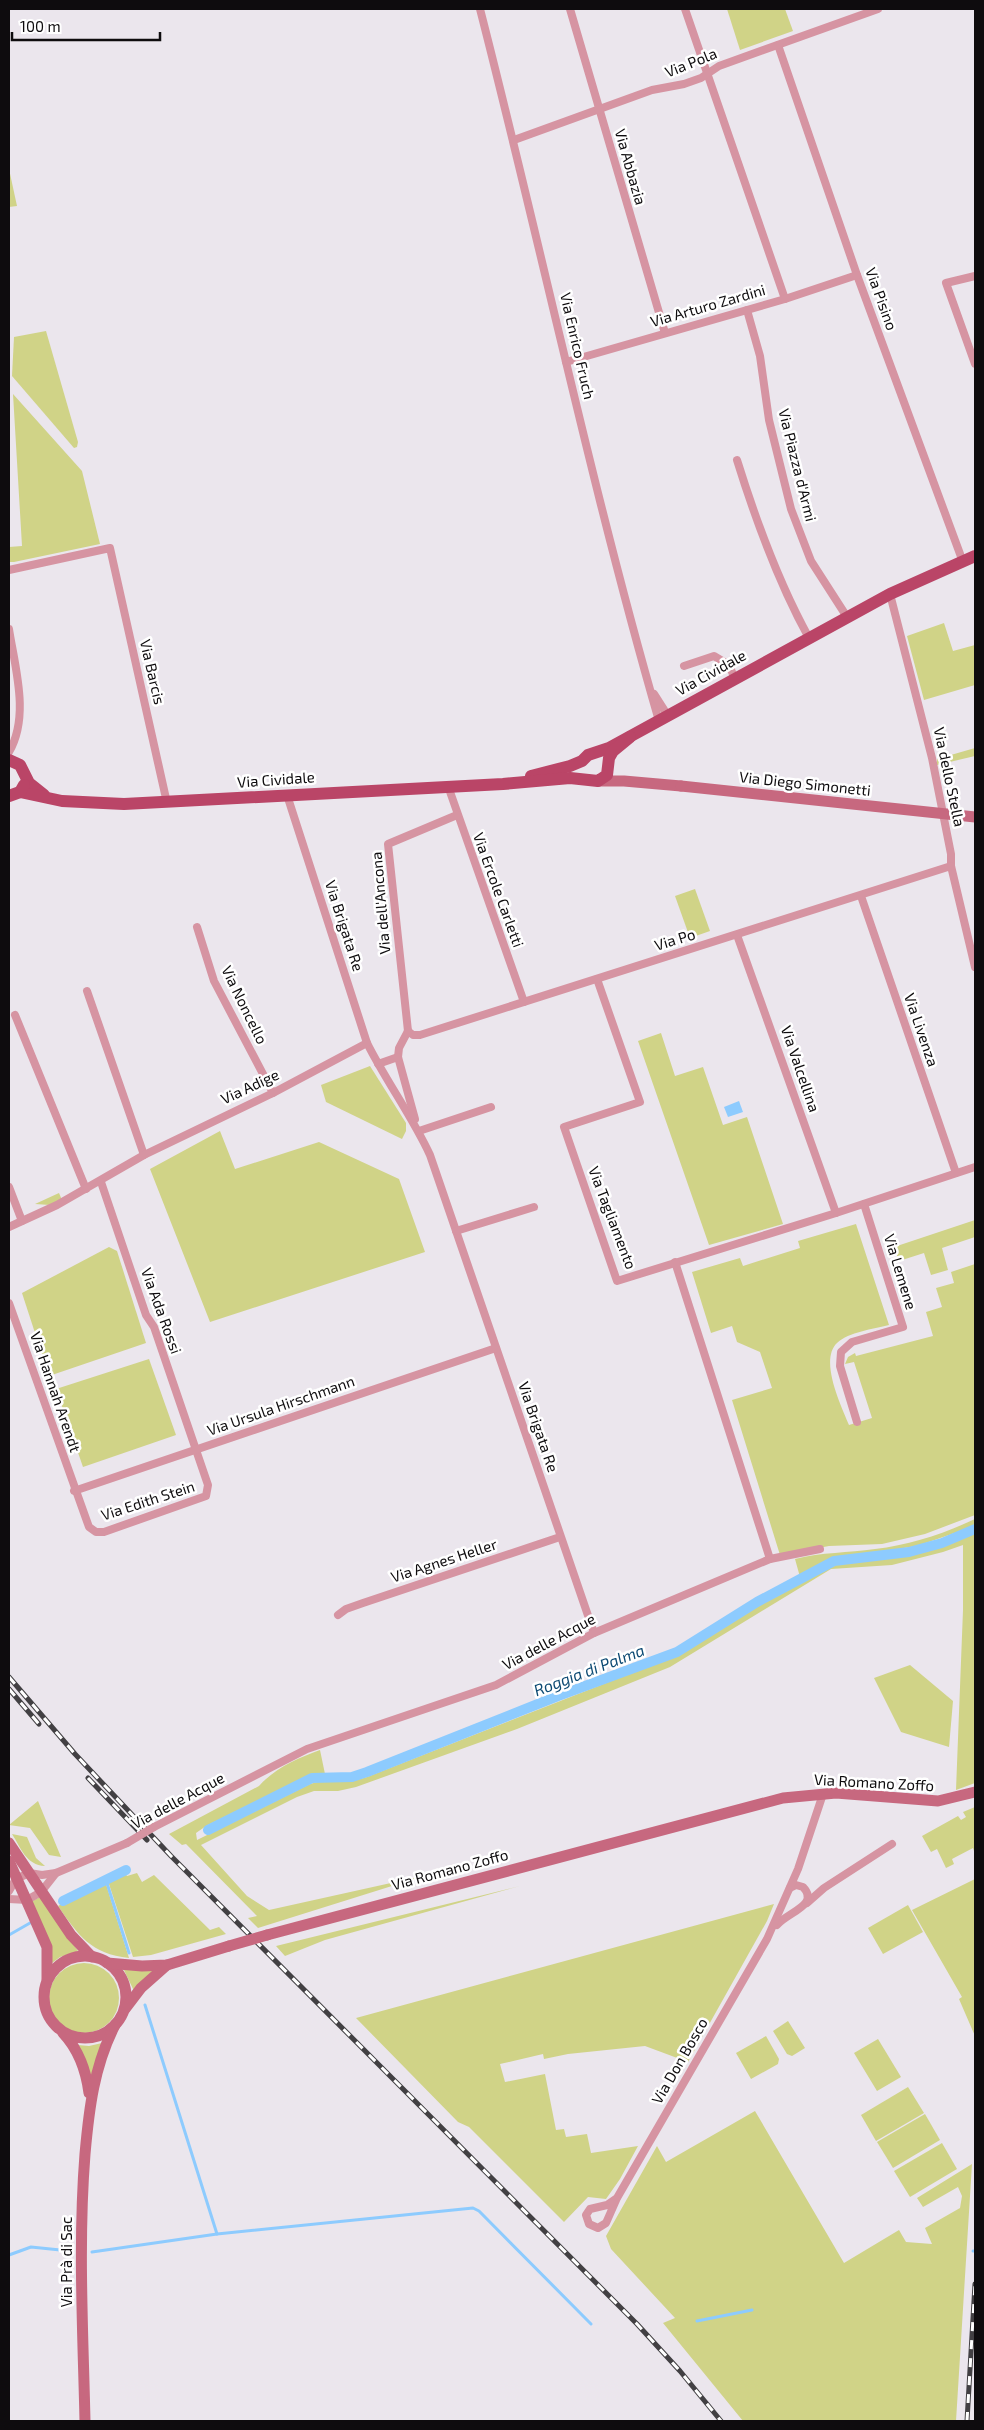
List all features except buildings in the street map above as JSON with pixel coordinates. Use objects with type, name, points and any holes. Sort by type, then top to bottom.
[{"type":"main road","name":"Via Cividale","points":[[503,784],[609,748],[890,594],[975,556]]},
{"type":"main road","name":"Via Cividale","points":[[26,777],[14,794],[98,803],[167,803],[448,786],[592,780],[606,775],[613,751],[630,737]]},
{"type":"main road","points":[[592,780],[581,770],[587,757],[604,757],[608,764]]},
{"type":"main road","points":[[14,763],[38,791],[50,799]]},
{"type":"street","name":"Via Enrico Fruch","points":[[480,9],[514,140],[591,469],[650,688],[664,718]]},
{"type":"street","name":"Via Abbazia","points":[[570,9],[665,333]]},
{"type":"street","points":[[685,9],[785,299]]},
{"type":"street","name":"Via Pola","points":[[514,140],[652,90],[684,84],[701,78],[707,72],[878,9]]},
{"type":"street","name":"Via Pisino","points":[[778,45],[857,275],[963,562]]},
{"type":"street","name":"Via Arturo Zardini","points":[[566,362],[785,299],[857,275]]},
{"type":"street","points":[[975,276],[946,283],[975,364]]},
{"type":"street","name":"Via Piazza d'Armi","points":[[747,310],[760,356],[769,420],[791,509],[811,561],[847,617]]},
{"type":"street","points":[[737,460],[757,522],[789,598],[809,638]]},
{"type":"street","name":"Via Barcis","points":[[9,570],[110,548],[167,803]]},
{"type":"street","name":"Via dello Stella","points":[[890,594],[932,758],[951,854],[950,866],[975,967]]},
{"type":"street","points":[[9,629],[10,649],[21,702],[11,749],[14,763]]},
{"type":"street","points":[[684,666],[714,656],[729,666],[735,679]]},
{"type":"street","name":"Via Diego Simonetti","points":[[608,764],[615,774],[632,781]]},
{"type":"street","name":"Via Diego Simonetti","points":[[592,780],[632,781],[975,817]]},
{"type":"street","name":"Via Ercole Carletti","points":[[448,786],[524,1002]]},
{"type":"street","name":"Via Brigata Re","points":[[286,795],[367,1043],[418,1129]]},
{"type":"street","name":"Via dell'Ancona","points":[[408,1031],[388,844],[457,815]]},
{"type":"street","name":"Via Po","points":[[408,1031],[413,1035],[420,1035],[861,896],[950,866]]},
{"type":"street","name":"Via Livenza","points":[[861,896],[956,1174]]},
{"type":"street","name":"Via Noncello","points":[[197,927],[214,980],[273,1093]]},
{"type":"street","name":"Via Valcellina","points":[[737,934],[836,1213]]},
{"type":"street","name":"Via Tagliamento","points":[[597,979],[640,1102],[564,1127],[617,1280],[836,1213],[975,1167]]},
{"type":"street","points":[[87,991],[144,1155]]},
{"type":"street","points":[[15,1016],[86,1189]]},
{"type":"street","points":[[378,1064],[398,1057],[399,1048],[408,1031]]},
{"type":"street","name":"Via Adige","points":[[9,1227],[101,1182],[144,1155],[273,1093],[367,1043]]},
{"type":"street","name":"Via Brigata Re","points":[[398,1057],[418,1129],[456,1231],[594,1633]]},
{"type":"street","points":[[397,1095],[408,1091]]},
{"type":"street","points":[[418,1129],[491,1107]]},
{"type":"street","name":"Via Ada Rossi","points":[[101,1182],[196,1449]]},
{"type":"street","points":[[9,1187],[22,1221]]},
{"type":"street","name":"Via Lemene","points":[[857,1422],[840,1366],[841,1352],[852,1342],[903,1327],[864,1204]]},
{"type":"street","points":[[456,1231],[534,1207]]},
{"type":"street","points":[[675,1262],[770,1559]]},
{"type":"street","name":"Via Hannah Arendt","points":[[9,1303],[74,1491]]},
{"type":"street","name":"Via Ursula Hirschmann","points":[[74,1491],[496,1348]]},
{"type":"street","name":"Via Edith Stein","points":[[74,1491],[86,1523],[92,1530],[101,1532],[200,1499],[206,1496],[208,1489],[196,1449]]},
{"type":"street","name":"Via Agnes Heller","points":[[338,1615],[346,1609],[363,1603],[560,1537]]},
{"type":"street","name":"Via delle Acque","points":[[28,1872],[42,1875],[56,1874],[127,1843],[154,1827],[307,1749],[496,1685],[594,1633],[770,1559],[820,1549]]},
{"type":"street","name":"Via Romano Zoffo","points":[[106,1963],[142,1966],[167,1965],[267,1935],[742,1808],[822,1797],[929,1801],[952,1799],[975,1792]]},
{"type":"street","points":[[790,1888],[822,1797]]},
{"type":"street","name":"Via Romano Zoffo","points":[[822,1797],[929,1808],[962,1805],[975,1799]]},
{"type":"street","points":[[9,1843],[71,1935],[92,1957],[106,1963],[122,1980],[126,1996],[123,2012],[115,2025],[102,2034],[88,2038],[74,2036],[60,2030],[47,2012],[44,1997],[47,1982],[47,1947],[9,1861]]},
{"type":"street","name":"Via Don Bosco","points":[[617,2198],[607,2205],[590,2209],[586,2215],[589,2224],[598,2228],[604,2225],[617,2198],[767,1939],[780,1921],[796,1909],[803,1907],[824,1888],[892,1844]]},
{"type":"street","points":[[798,1869],[803,1888],[808,1897],[807,1903]]},
{"type":"street","points":[[9,1891],[16,1879],[28,1872]]},
{"type":"street","name":"Via delle Acque","points":[[41,1892],[56,1874]]},
{"type":"street","name":"Via Don Bosco","points":[[767,1939],[790,1888],[824,1888]]},
{"type":"street","points":[[9,1899],[26,1900],[41,1892]]},
{"type":"street","points":[[785,1899],[787,1904],[796,1909]]},
{"type":"street","points":[[47,1982],[61,1964],[76,1958],[92,1957]]},
{"type":"street","name":"Via Romano Zoffo","points":[[123,2012],[141,1988],[167,1965]]},
{"type":"street","name":"Via Prà di Sac","points":[[85,2421],[82,2214],[90,2102],[99,2062],[115,2025]]},
{"type":"street","name":"Via Prà di Sac","points":[[60,2030],[74,2047],[82,2062],[90,2102]]},
{"type":"green space","points":[[727,9],[785,9],[793,31],[740,50]]},
{"type":"green space","points":[[9,169],[17,206],[9,207]]},
{"type":"green space","points":[[46,331],[78,442],[77,447],[74,448],[12,376],[14,337]]},
{"type":"green space","points":[[13,394],[82,471],[100,544],[9,562],[9,547],[22,546]]},
{"type":"green space","points":[[944,623],[953,651],[975,645],[975,685],[924,700],[907,636]]},
{"type":"green space","points":[[975,748],[975,756],[937,765],[937,759]]},
{"type":"green space","points":[[695,889],[710,931],[690,938],[675,896]]},
{"type":"green space","points":[[661,1033],[675,1076],[703,1067],[723,1125],[747,1117],[783,1224],[709,1245],[638,1041]]},
{"type":"green space","points":[[370,1066],[406,1123],[406,1131],[402,1139],[326,1102],[321,1085]]},
{"type":"green space","points":[[220,1131],[235,1169],[319,1142],[399,1179],[425,1252],[210,1322],[150,1169]]},
{"type":"green space","points":[[59,1193],[62,1200],[50,1205],[35,1204]]},
{"type":"green space","points":[[975,1220],[975,1237],[942,1248],[948,1270],[931,1275],[924,1253],[899,1261],[894,1247]]},
{"type":"green space","points":[[856,1224],[889,1325],[848,1336],[837,1343],[832,1351],[830,1360],[833,1383],[849,1425],[872,1418],[854,1362],[845,1364],[848,1357],[855,1353],[856,1356],[933,1336],[926,1312],[942,1307],[936,1288],[954,1283],[951,1272],[975,1264],[975,1515],[925,1534],[882,1544],[829,1546],[780,1555],[732,1400],[772,1388],[760,1352],[737,1342],[732,1326],[711,1333],[692,1272],[740,1258],[743,1266],[800,1248],[798,1241]]},
{"type":"green space","points":[[109,1247],[117,1251],[146,1343],[49,1376],[22,1293]]},
{"type":"green space","points":[[149,1359],[176,1435],[83,1467],[56,1389]]},
{"type":"green space","points":[[975,1519],[975,1526],[917,1546],[832,1559],[800,1577],[795,1559],[901,1545],[939,1534]]},
{"type":"green space","points":[[975,1531],[975,1783],[956,1790],[963,1610],[963,1545],[892,1565],[831,1569],[670,1667],[517,1729],[356,1787],[338,1791],[314,1791],[297,1797],[201,1845],[247,1896],[269,1910],[427,1875],[258,1928],[248,1918],[257,1916],[186,1844],[182,1845],[169,1834],[259,1786],[280,1769],[312,1753],[320,1750],[325,1774],[310,1775],[206,1826],[196,1833],[197,1840],[310,1784],[367,1777],[675,1656],[731,1620],[832,1564],[910,1555],[956,1540]]},
{"type":"green space","points":[[910,1665],[953,1701],[949,1747],[901,1732],[874,1678]]},
{"type":"green space","points":[[38,1801],[61,1857],[49,1855],[30,1828],[9,1825]]},
{"type":"green space","points":[[975,1807],[975,1854],[973,1848],[952,1859],[954,1864],[946,1868],[937,1849],[931,1852],[922,1836],[958,1816],[961,1820],[966,1817],[963,1812]]},
{"type":"green space","points":[[12,1834],[27,1837],[36,1858],[45,1866],[33,1863],[21,1850]]},
{"type":"green space","points":[[125,1873],[127,1876],[137,1873],[142,1882],[154,1875],[210,1930],[219,1927],[226,1934],[151,1955],[133,1957],[108,1881]]},
{"type":"green space","points":[[975,1879],[975,2036],[959,1999],[962,1997],[912,1910]]},
{"type":"green space","points":[[105,1881],[129,1958],[116,1956],[95,1947],[79,1934],[58,1906]]},
{"type":"green space","points":[[520,1886],[325,1940],[285,1956],[276,1946]]},
{"type":"green space","points":[[40,1897],[78,1951],[60,1957],[52,1963],[31,1902]]},
{"type":"green space","points":[[774,1904],[767,1921],[688,2062],[645,2046],[568,2054],[544,2059],[543,2054],[500,2064],[505,2082],[545,2074],[556,2130],[564,2129],[566,2137],[587,2134],[591,2153],[638,2146],[620,2179],[606,2199],[588,2197],[564,2222],[469,2127],[458,2122],[356,2018]]},
{"type":"green space","points":[[908,1905],[923,1932],[883,1954],[868,1928]]},
{"type":"green space","points":[[84,1963],[97,1966],[109,1973],[116,1985],[119,1998],[116,2011],[109,2023],[97,2030],[84,2033],[71,2030],[59,2023],[52,2011],[49,1998],[52,1985],[59,1973],[71,1966]]},
{"type":"green space","points":[[159,1967],[134,1991],[123,1968]]},
{"type":"green space","points":[[788,2021],[805,2048],[792,2056],[787,2054],[773,2031]]},
{"type":"green space","points":[[766,2036],[779,2059],[778,2064],[751,2079],[736,2053]]},
{"type":"green space","points":[[878,2039],[901,2077],[877,2091],[854,2053]]},
{"type":"green space","points":[[102,2043],[91,2080],[78,2045],[89,2046]]},
{"type":"green space","points":[[908,2087],[924,2113],[876,2141],[861,2115]]},
{"type":"green space","points":[[755,2111],[844,2263],[899,2230],[906,2242],[932,2244],[925,2228],[960,2208],[962,2196],[958,2187],[923,2207],[917,2198],[972,2164],[956,2421],[743,2421],[663,2323],[675,2318],[611,2249],[606,2236],[657,2146],[666,2162]]},
{"type":"green space","points":[[925,2114],[940,2140],[893,2168],[877,2142]]},
{"type":"green space","points":[[942,2143],[957,2169],[910,2197],[894,2171]]},
{"type":"water","points":[[739,1101],[743,1112],[728,1117],[724,1107]]},
{"type":"waterway","name":"Roggia di Palma","points":[[208,1830],[312,1778],[352,1777],[367,1772],[558,1696],[677,1652],[757,1602],[834,1561],[909,1552],[942,1543],[975,1529]]},
{"type":"waterway","name":"Roggia di Palma","points":[[63,1901],[126,1870]]},
{"type":"waterway","points":[[106,1880],[129,1953]]},
{"type":"waterway","name":"Roggia di Palma","points":[[9,1935],[30,1923]]},
{"type":"waterway","points":[[145,2005],[217,2234],[473,2208],[479,2211],[591,2324]]},
{"type":"waterway","points":[[92,2252],[217,2234]]},
{"type":"waterway","points":[[9,2255],[31,2247],[70,2251]]},
{"type":"waterway","points":[[697,2321],[752,2310]]},
{"type":"railway","points":[[9,1677],[75,1754],[171,1856],[637,2324],[680,2371],[721,2421]]},
{"type":"railway","points":[[9,1689],[39,1724]]},
{"type":"railway","points":[[88,1778],[147,1840]]},
{"type":"railway","points":[[967,2421],[975,2284]]}]
